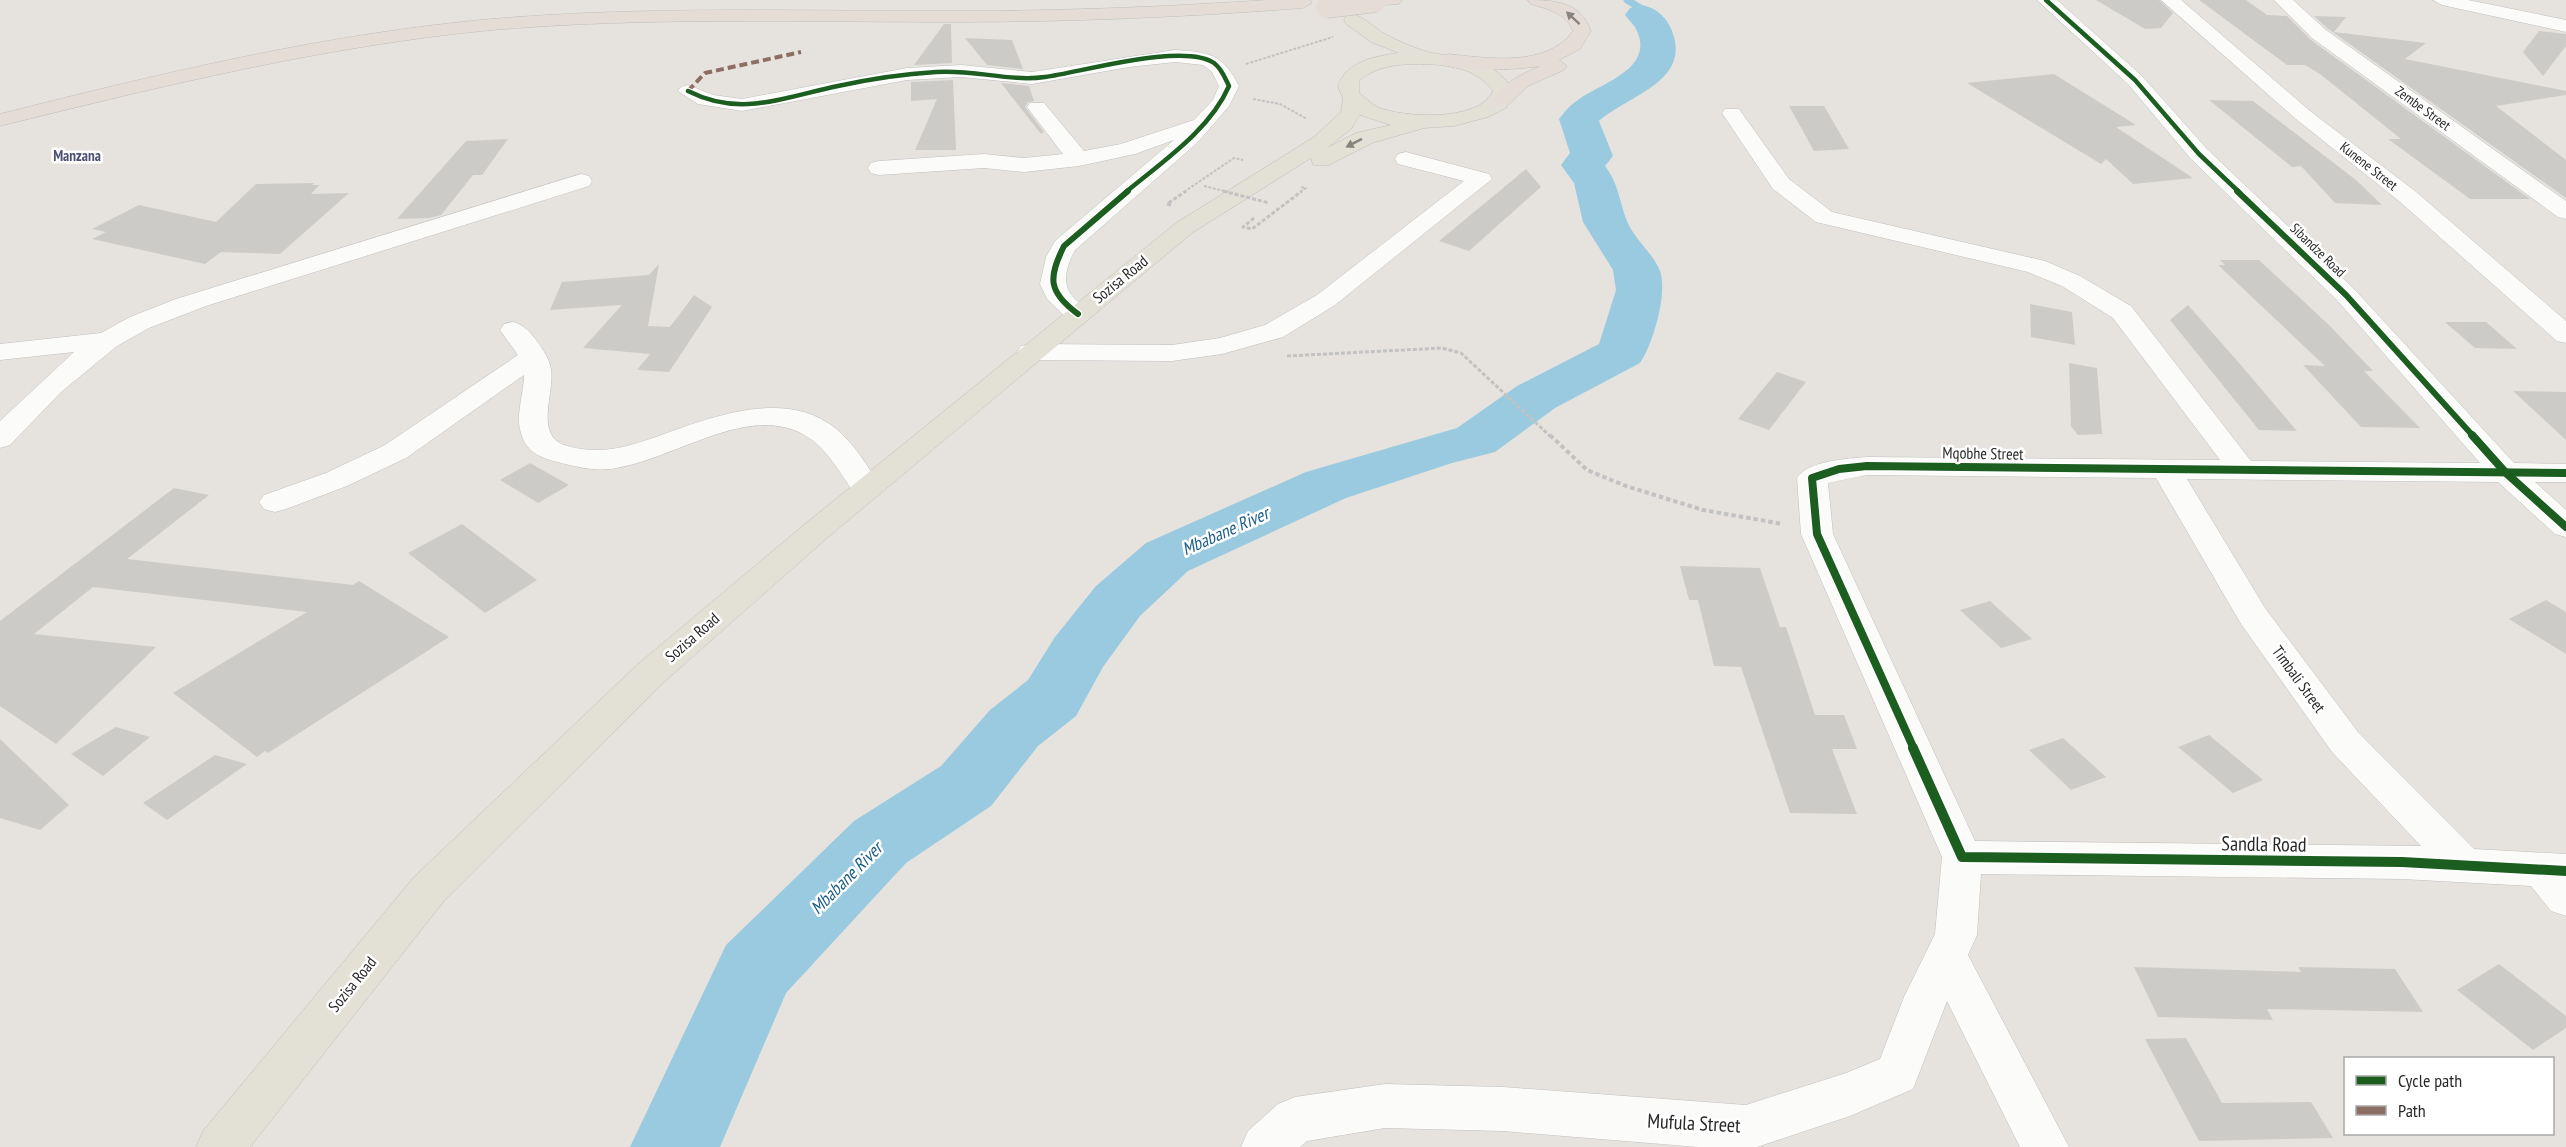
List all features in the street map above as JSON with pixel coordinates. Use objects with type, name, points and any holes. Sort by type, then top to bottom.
[{"type":"highway","points":[[0,106],[218,57],[415,20],[603,0]]},
{"type":"highway","points":[[334,36],[504,14],[614,6],[754,3],[1079,3],[1191,0]]},
{"type":"highway","points":[[1439,59],[1478,63],[1529,62],[1555,56],[1571,48],[1582,31],[1580,23],[1569,13],[1537,0]]},
{"type":"highway","points":[[910,16],[1098,15],[1303,3],[1384,1]]},
{"type":"highway","points":[[0,120],[208,70],[433,31],[604,18],[726,13],[1088,20],[1230,15],[1329,3]]},
{"type":"highway","points":[[1500,102],[1521,82],[1586,54],[1594,48]]},
{"type":"main road","points":[[1230,200],[1296,173],[1364,138],[1430,122],[1466,119],[1487,111],[1500,102],[1504,93],[1494,76],[1474,67],[1439,59],[1378,38],[1329,3]]},
{"type":"main road","points":[[1353,20],[1368,41],[1370,54],[1367,67]]},
{"type":"main road","points":[[1430,122],[1383,116],[1353,100],[1348,91],[1348,82],[1367,67],[1396,59],[1439,59]]},
{"type":"main road","points":[[1230,200],[1322,142],[1343,124],[1351,112],[1353,100]]},
{"type":"main road","name":"Sozisa Road","points":[[220,1147],[429,889],[651,673],[1031,352],[1184,228],[1230,200]]},
{"type":"street","name":"Sibandze Road","points":[[2046,0],[2135,80],[2199,154],[2346,295],[2505,472],[2566,527]]},
{"type":"street","name":"Kunene Street","points":[[2170,0],[2303,115],[2407,196],[2566,335]]},
{"type":"street","name":"Zembe Street","points":[[2283,0],[2319,34],[2566,212]]},
{"type":"street","points":[[2442,0],[2566,26]]},
{"type":"street","points":[[688,91],[702,100],[733,105],[764,103],[838,86],[944,71],[1008,77],[1043,77],[1176,56],[1211,62],[1221,69],[1229,86],[1222,102],[1203,122],[1064,246],[1055,263],[1051,284],[1061,302],[1078,314]]},
{"type":"street","points":[[1037,107],[1079,159]]},
{"type":"street","points":[[1732,113],[1780,185],[1800,204],[1824,217],[2036,266],[2072,281],[2122,312],[2242,470]]},
{"type":"street","points":[[879,168],[984,161],[1024,165],[1079,159],[1127,149],[1203,122]]},
{"type":"street","points":[[1031,352],[1172,353],[1222,346],[1274,331],[1326,300],[1481,179],[1406,159]]},
{"type":"street","points":[[0,440],[38,398],[109,340],[136,324],[197,301],[581,181]]},
{"type":"street","points":[[513,330],[534,357],[539,381],[534,424],[536,439],[546,448],[565,456],[612,460],[732,422],[776,417],[803,421],[820,430],[867,489]]},
{"type":"street","points":[[0,352],[109,340]]},
{"type":"street","points":[[275,502],[367,468],[432,428],[500,376],[534,357]]},
{"type":"street","name":"Mqobhe Street","points":[[1962,857],[1817,534],[1812,478],[1839,469],[1867,466],[2566,473]]},
{"type":"street","name":"Timbali Street","points":[[2166,469],[2253,616],[2345,742],[2464,865]]},
{"type":"street","name":"Sandla Road","points":[[1962,857],[2402,862],[2464,865],[2558,880]]},
{"type":"street","name":"Mufula Street","points":[[1265,1147],[1295,1120],[1385,1106],[1503,1109],[1675,1135],[1746,1128],[1850,1094],[1897,1074],[1926,998],[1956,935],[1962,857]]},
{"type":"street","points":[[1946,956],[2045,1147]]},
{"type":"path","points":[[1221,69],[1286,54],[1340,35]]},
{"type":"path","points":[[1227,90],[1242,97],[1280,104],[1306,117],[1309,122]]},
{"type":"path","points":[[1269,203],[1230,200],[1242,227],[1252,229],[1306,188],[1298,186]]},
{"type":"path","points":[[1282,357],[1442,348],[1461,353],[1539,428],[1587,470],[1626,486],[1703,510],[1779,523],[1817,534]]},
{"type":"building","points":[[2096,0],[2159,0],[2173,13],[2161,28],[2145,29]]},
{"type":"building","points":[[2199,0],[2246,0],[2267,15],[2287,16],[2311,40],[2530,199],[2470,199],[2388,139],[2401,139],[2320,74],[2305,65],[2287,65]]},
{"type":"building","points":[[2314,16],[2346,17],[2334,32],[2426,43],[2405,59],[2566,91],[2566,95],[2496,106],[2566,160],[2566,198],[2327,28]]},
{"type":"building","points":[[944,24],[951,24],[952,63],[914,65]]},
{"type":"building","points":[[2539,31],[2566,34],[2566,46],[2543,76],[2523,52]]},
{"type":"building","points":[[965,38],[1012,40],[1023,69],[987,65]]},
{"type":"building","points":[[2054,74],[2136,125],[2116,127],[2193,178],[2133,184],[2106,159],[2101,164],[1967,83]]},
{"type":"building","points":[[953,80],[956,150],[915,150],[937,99],[911,101],[911,82]]},
{"type":"building","points":[[1001,83],[1029,86],[1034,101],[1028,102],[1025,107],[1044,132],[1041,134]]},
{"type":"building","points":[[2209,100],[2253,101],[2356,180],[2382,205],[2335,203],[2301,166],[2292,167]]},
{"type":"building","points":[[1789,106],[1824,106],[1849,149],[1814,151]]},
{"type":"building","points":[[508,139],[482,175],[473,175],[441,215],[429,218],[397,219],[466,141]]},
{"type":"building","points":[[1526,169],[1541,187],[1469,251],[1439,241]]},
{"type":"building","points":[[314,183],[312,185],[319,185],[311,194],[349,193],[280,254],[221,252],[205,264],[92,239],[106,232],[92,229],[139,205],[216,222],[256,184]]},
{"type":"building","points":[[2220,260],[2259,260],[2329,325],[2373,371],[2364,371],[2420,428],[2361,427],[2303,365],[2325,366],[2218,265],[2225,265]]},
{"type":"building","points":[[659,264],[648,326],[670,327],[694,295],[712,307],[669,372],[637,370],[650,354],[583,348],[622,305],[550,310],[562,282],[649,275]]},
{"type":"building","points":[[2030,304],[2072,312],[2075,345],[2031,337]]},
{"type":"building","points":[[2188,305],[2297,431],[2259,430],[2170,320]]},
{"type":"building","points":[[2445,322],[2486,322],[2517,349],[2475,348]]},
{"type":"building","points":[[2069,363],[2097,368],[2102,434],[2078,435],[2071,426]]},
{"type":"building","points":[[1777,372],[1806,382],[1769,430],[1738,419]]},
{"type":"building","points":[[2513,391],[2566,392],[2566,440]]},
{"type":"building","points":[[530,463],[569,485],[538,503],[500,480]]},
{"type":"building","points":[[174,488],[209,495],[127,559],[353,585],[359,581],[449,637],[268,753],[265,751],[257,757],[173,693],[307,612],[93,587],[34,634],[156,647],[56,744],[0,706],[0,621]]},
{"type":"building","points":[[462,524],[537,580],[485,613],[408,553]]},
{"type":"building","points":[[1680,566],[1760,568],[1780,627],[1786,627],[1815,715],[1844,715],[1857,749],[1832,749],[1857,814],[1790,813],[1741,667],[1714,666],[1698,600],[1689,600]]},
{"type":"building","points":[[2546,600],[2566,612],[2566,654],[2509,619]]},
{"type":"building","points":[[1990,601],[2032,639],[2001,648],[1960,610]]},
{"type":"building","points":[[116,727],[150,737],[103,776],[71,754]]},
{"type":"building","points":[[2209,735],[2263,780],[2233,793],[2178,747]]},
{"type":"building","points":[[2063,738],[2106,777],[2071,790],[2029,750]]},
{"type":"building","points":[[0,739],[69,805],[40,830],[0,818]]},
{"type":"building","points":[[215,755],[247,764],[167,820],[143,803]]},
{"type":"building","points":[[2499,964],[2566,1016],[2566,1028],[2533,1050],[2457,990]]},
{"type":"building","points":[[2134,967],[2301,972],[2298,967],[2395,969],[2423,1012],[2267,1009],[2273,1020],[2158,1017]]},
{"type":"building","points":[[2186,1038],[2222,1103],[2311,1102],[2333,1138],[2199,1141],[2145,1039]]},
{"type":"waterway","points":[[1627,0],[1642,9],[1642,15]]},
{"type":"waterway","name":"Mbabane River","points":[[675,1147],[755,970],[880,842],[966,786],[1014,728],[1052,698],[1078,653],[1118,601],[1167,557],[1326,485],[1432,451],[1476,440],[1536,397],[1622,352],[1640,290],[1636,270],[1605,222],[1595,182],[1582,165],[1592,156],[1581,131],[1579,119],[1588,110],[1641,78],[1651,68],[1657,56],[1657,42],[1652,27],[1642,15]]},
{"type":"marked path","points":[[688,91],[694,82],[705,73],[801,52]]},
{"type":"cycle path","points":[[2046,0],[2135,80],[2199,154],[2346,295],[2505,472],[2566,527]]},
{"type":"cycle path","points":[[688,91],[706,100],[724,104],[761,104],[837,86],[921,73],[961,71],[1032,78],[1129,61],[1175,56],[1194,57],[1214,63],[1229,86],[1222,102],[1190,137],[1064,246],[1058,257],[1053,276],[1055,292],[1078,314]]},
{"type":"cycle path","points":[[2566,473],[1867,466],[1839,469],[1812,478],[1817,534],[1962,857],[2402,862],[2566,871]]},
{"type":"district","name":"Manzana","points":[[77,155]]}]
